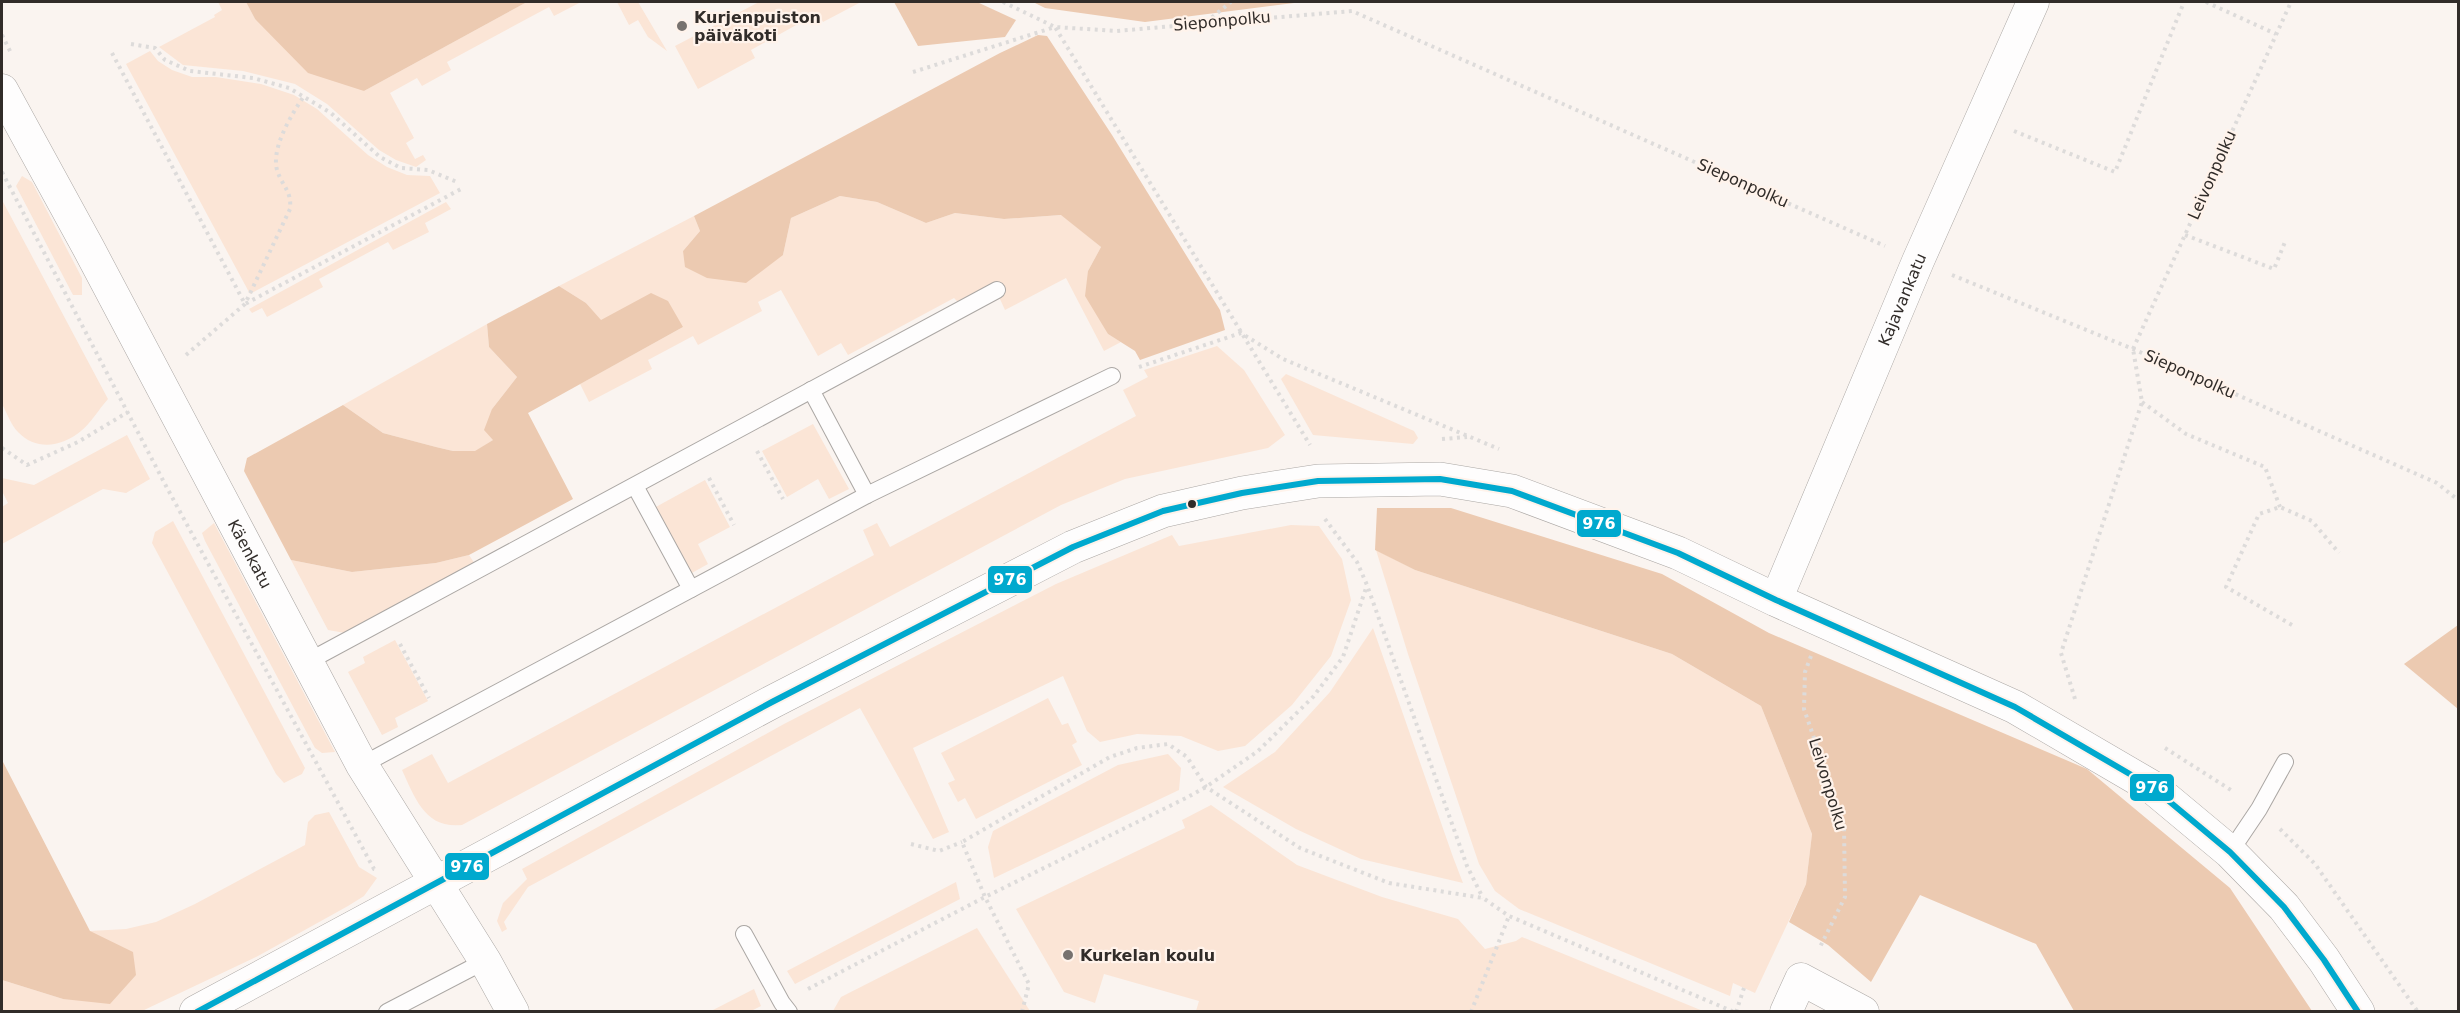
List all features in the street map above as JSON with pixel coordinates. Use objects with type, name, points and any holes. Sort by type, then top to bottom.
[{"type":"street","name":"Kajavankatu","points":[[1776,600],[1918,261],[2033,2]]},
{"type":"street","name":"Käenkatu","points":[[2,90],[89,249],[362,765],[437,883],[513,1011]]},
{"type":"street","points":[[196,1011],[772,702],[1073,547],[1164,511],[1242,493],[1318,481],[1440,479],[1512,491],[1678,553],[1776,600],[2015,707],[2152,787],[2230,852],[2284,908],[2324,960],[2358,1011]]},
{"type":"street","points":[[1786,1011],[1801,979],[1863,1011]]},
{"type":"lane","points":[[307,662],[997,290]]},
{"type":"lane","points":[[362,765],[867,495],[1112,376]]},
{"type":"lane","points":[[811,390],[867,495]]},
{"type":"lane","points":[[635,486],[691,589]]},
{"type":"lane","points":[[2230,852],[2259,809],[2285,762]]},
{"type":"lane","points":[[744,934],[786,1007]]},
{"type":"lane","points":[[387,1011],[484,961]]},
{"type":"path","name":"Sieponpolku","points":[[1003,2],[1055,27],[1116,31],[1352,11],[1918,261],[2133,349],[2437,483],[2458,500]]},
{"type":"path","points":[[1206,22],[1231,2]]},
{"type":"path","points":[[2009,129],[2115,172],[2184,2]]},
{"type":"path","points":[[2206,2],[2276,34]]},
{"type":"path","name":"Leivonpolku","points":[[2133,349],[2291,2]]},
{"type":"path","points":[[914,72],[1055,27],[1312,449],[1318,481]]},
{"type":"path","points":[[131,44],[155,48],[165,60],[190,71],[253,78],[289,88],[331,113],[380,157],[401,168],[428,170],[457,182]]},
{"type":"path","points":[[112,53],[245,304]]},
{"type":"path","points":[[245,304],[290,209],[291,197],[277,169],[277,154],[288,119],[304,96]]},
{"type":"path","points":[[2,172],[128,412],[374,869]]},
{"type":"path","points":[[184,356],[245,304],[461,189]]},
{"type":"path","points":[[2185,235],[2274,269],[2284,242]]},
{"type":"path","points":[[1112,376],[1241,333]]},
{"type":"path","points":[[1241,333],[1283,359],[1468,437]]},
{"type":"path","points":[[2076,700],[2061,653],[2142,402],[2133,349]]},
{"type":"path","points":[[2142,402],[2186,434],[2265,467],[2280,507]]},
{"type":"path","points":[[2,448],[27,465],[78,442],[128,412]]},
{"type":"path","points":[[744,426],[783,499]]},
{"type":"path","points":[[695,453],[734,525]]},
{"type":"path","points":[[2292,625],[2226,587],[2259,514],[2280,507],[2312,521],[2339,553]]},
{"type":"path","points":[[1335,531],[1357,562],[1367,585],[1467,866],[1483,898]]},
{"type":"path","points":[[786,1007],[985,897],[1206,787],[1258,751],[1313,697],[1343,657],[1367,585]]},
{"type":"path","points":[[387,619],[442,723]]},
{"type":"path","name":"Leivonpolku","points":[[1801,979],[1845,897],[1844,825],[1804,709],[1805,672],[1824,621]]},
{"type":"path","points":[[911,844],[939,851],[962,842],[1110,756],[1137,748],[1168,744],[1187,757],[1206,787],[1300,848],[1389,883],[1483,898],[1509,916],[1735,1011],[1744,988]]},
{"type":"path","points":[[962,842],[985,897],[1029,984],[1022,1011]]},
{"type":"path","points":[[1472,1011],[1509,916]]},
{"type":"shaded area","points":[[218,2],[246,2],[255,19],[364,91],[527,2],[581,2],[554,16],[549,7],[447,62],[451,70],[422,86],[417,78],[390,93],[414,138],[406,143],[415,159],[423,155],[426,160],[416,167],[396,160],[379,150],[327,104],[295,84],[243,71],[183,65],[159,47],[215,17],[214,15],[222,10]]},
{"type":"shaded area","points":[[246,2],[527,2],[364,91],[308,73],[255,19]]},
{"type":"shaded area","points":[[617,2],[638,2],[667,51],[648,37],[638,20],[629,25]]},
{"type":"shaded area","points":[[759,2],[861,2],[823,22],[818,13],[751,50],[755,58],[698,89],[675,46]]},
{"type":"shaded area","points":[[894,2],[977,2],[1016,20],[1005,37],[918,46]]},
{"type":"shaded area","points":[[1033,2],[1302,2],[1145,22],[1045,8]]},
{"type":"shaded area","points":[[1038,35],[1047,36],[1112,135],[1220,310],[1225,330],[1140,360],[1135,351],[1108,334],[1085,296],[1088,271],[1101,247],[1061,215],[1004,219],[955,213],[926,223],[877,202],[840,196],[791,218],[783,255],[746,283],[707,278],[685,267],[683,251],[700,231],[694,216]]},
{"type":"shaded area","points":[[150,51],[158,61],[172,70],[192,77],[216,77],[261,84],[294,95],[317,109],[368,155],[387,167],[407,175],[430,176],[440,193],[250,294],[126,64]]},
{"type":"shaded area","points":[[22,176],[32,182],[82,278],[82,295],[73,295],[16,186]]},
{"type":"shaded area","points":[[840,196],[877,202],[926,223],[955,213],[1004,219],[1062,215],[1101,247],[1088,271],[1108,334],[1121,342],[1104,351],[1066,278],[1005,310],[994,286],[959,303],[954,298],[848,355],[841,343],[818,356],[781,290],[758,302],[762,311],[698,345],[693,336],[648,360],[652,369],[589,402],[580,384],[683,327],[600,320],[586,303],[559,286],[694,216],[700,231],[683,251],[783,255],[791,218]]},
{"type":"shaded area","points":[[2,200],[108,399],[81,431],[66,441],[49,445],[33,442],[18,432],[2,404]]},
{"type":"shaded area","points":[[446,202],[451,209],[425,223],[429,232],[393,250],[388,242],[319,279],[323,287],[267,317],[262,308],[252,313],[249,309]]},
{"type":"shaded area","points":[[559,286],[586,303],[601,320],[651,293],[668,301],[683,327],[528,413],[573,499],[469,555],[436,563],[352,572],[291,560],[244,471],[247,458],[343,405],[383,433],[453,451],[475,451],[493,440],[484,430],[492,409],[517,377],[489,347],[487,324]]},
{"type":"shaded area","points":[[487,324],[489,347],[517,377],[492,409],[493,440],[476,451],[453,451],[383,433],[343,405]]},
{"type":"shaded area","points":[[1217,346],[1244,370],[1285,435],[1268,448],[1125,479],[1061,505],[462,825],[439,822],[430,817],[417,801],[402,770],[432,754],[448,783],[874,555],[863,530],[877,523],[890,547],[1136,416],[1123,390],[1148,377],[1144,370]]},
{"type":"shaded area","points":[[1286,374],[1414,431],[1418,438],[1413,444],[1313,435],[1281,379]]},
{"type":"shaded area","points":[[813,424],[849,489],[829,499],[818,479],[787,497],[762,451]]},
{"type":"shaded area","points":[[127,435],[150,479],[126,493],[103,489],[2,544],[2,507],[8,503],[2,491],[2,478],[34,485]]},
{"type":"shaded area","points":[[705,480],[730,527],[698,544],[708,564],[690,574],[654,508]]},
{"type":"shaded area","points":[[1377,508],[1451,508],[1662,574],[1769,633],[2087,769],[2230,888],[2312,1011],[2074,1011],[2036,944],[1920,895],[1871,982],[1828,945],[1789,922],[1806,884],[1812,834],[1761,706],[1672,654],[1415,570],[1375,550]]},
{"type":"shaded area","points":[[173,521],[305,768],[302,774],[284,783],[276,774],[152,543],[155,532]]},
{"type":"shaded area","points":[[214,523],[335,752],[322,753],[315,748],[205,541],[202,533]]},
{"type":"shaded area","points":[[1291,525],[1319,526],[1342,559],[1351,600],[1331,656],[1292,705],[1245,746],[1218,751],[1181,736],[1137,734],[1100,742],[1087,731],[1063,676],[913,748],[949,832],[933,839],[860,708],[528,887],[504,922],[507,929],[502,932],[497,921],[503,903],[527,879],[522,869],[784,724],[1056,584],[1172,535],[1179,546]]},
{"type":"shaded area","points":[[1376,550],[1415,570],[1672,654],[1761,706],[1812,834],[1806,884],[1755,993],[1733,983],[1730,996],[1519,909],[1495,891],[1479,864],[1408,654]]},
{"type":"shaded area","points":[[469,555],[477,567],[345,633],[328,630],[291,560],[352,572],[436,563]]},
{"type":"shaded area","points":[[2458,625],[2458,709],[2404,664]]},
{"type":"shaded area","points":[[1373,628],[1463,883],[1361,859],[1296,829],[1223,787],[1275,752],[1330,692]]},
{"type":"shaded area","points":[[395,640],[428,701],[395,718],[398,727],[382,735],[348,672],[365,663],[363,657]]},
{"type":"shaded area","points":[[1048,698],[1062,725],[1068,723],[1077,742],[1072,745],[1082,765],[976,819],[965,798],[958,802],[948,783],[955,780],[941,753]]},
{"type":"shaded area","points":[[1168,754],[1181,768],[1179,790],[994,878],[988,847],[993,831],[1118,765]]},
{"type":"shaded area","points":[[2,760],[90,931],[133,952],[136,975],[110,1004],[63,999],[2,980]]},
{"type":"shaded area","points":[[1211,805],[1297,865],[1382,897],[1458,919],[1485,949],[1516,941],[1522,937],[1703,1011],[1196,1011],[1199,1001],[1104,974],[1095,1003],[1064,992],[1016,909],[1185,828],[1182,820]]},
{"type":"shaded area","points":[[329,812],[359,867],[377,878],[364,896],[348,906],[258,956],[142,1011],[2,1011],[2,980],[63,999],[90,931],[126,929],[156,922],[195,904],[305,845],[308,822],[315,815]]},
{"type":"shaded area","points":[[956,882],[960,899],[795,984],[787,971]]},
{"type":"shaded area","points":[[977,928],[1030,1011],[833,1011],[841,997]]},
{"type":"shaded area","points":[[754,989],[761,1006],[751,1011],[711,1011]]},
{"type":"transit line","name":"976","points":[[197,1012],[772,702],[1073,547],[1163,511],[1242,493],[1318,481],[1440,479],[1512,491],[1678,553],[1776,600],[2015,707],[2152,787],[2230,852],[2284,907],[2324,960],[2358,1012]]},
{"type":"place","name":"Kurjenpuiston päiväkoti","points":[[682,26]]},
{"type":"place","name":"Kurkelan koulu","points":[[1068,955]]}]
